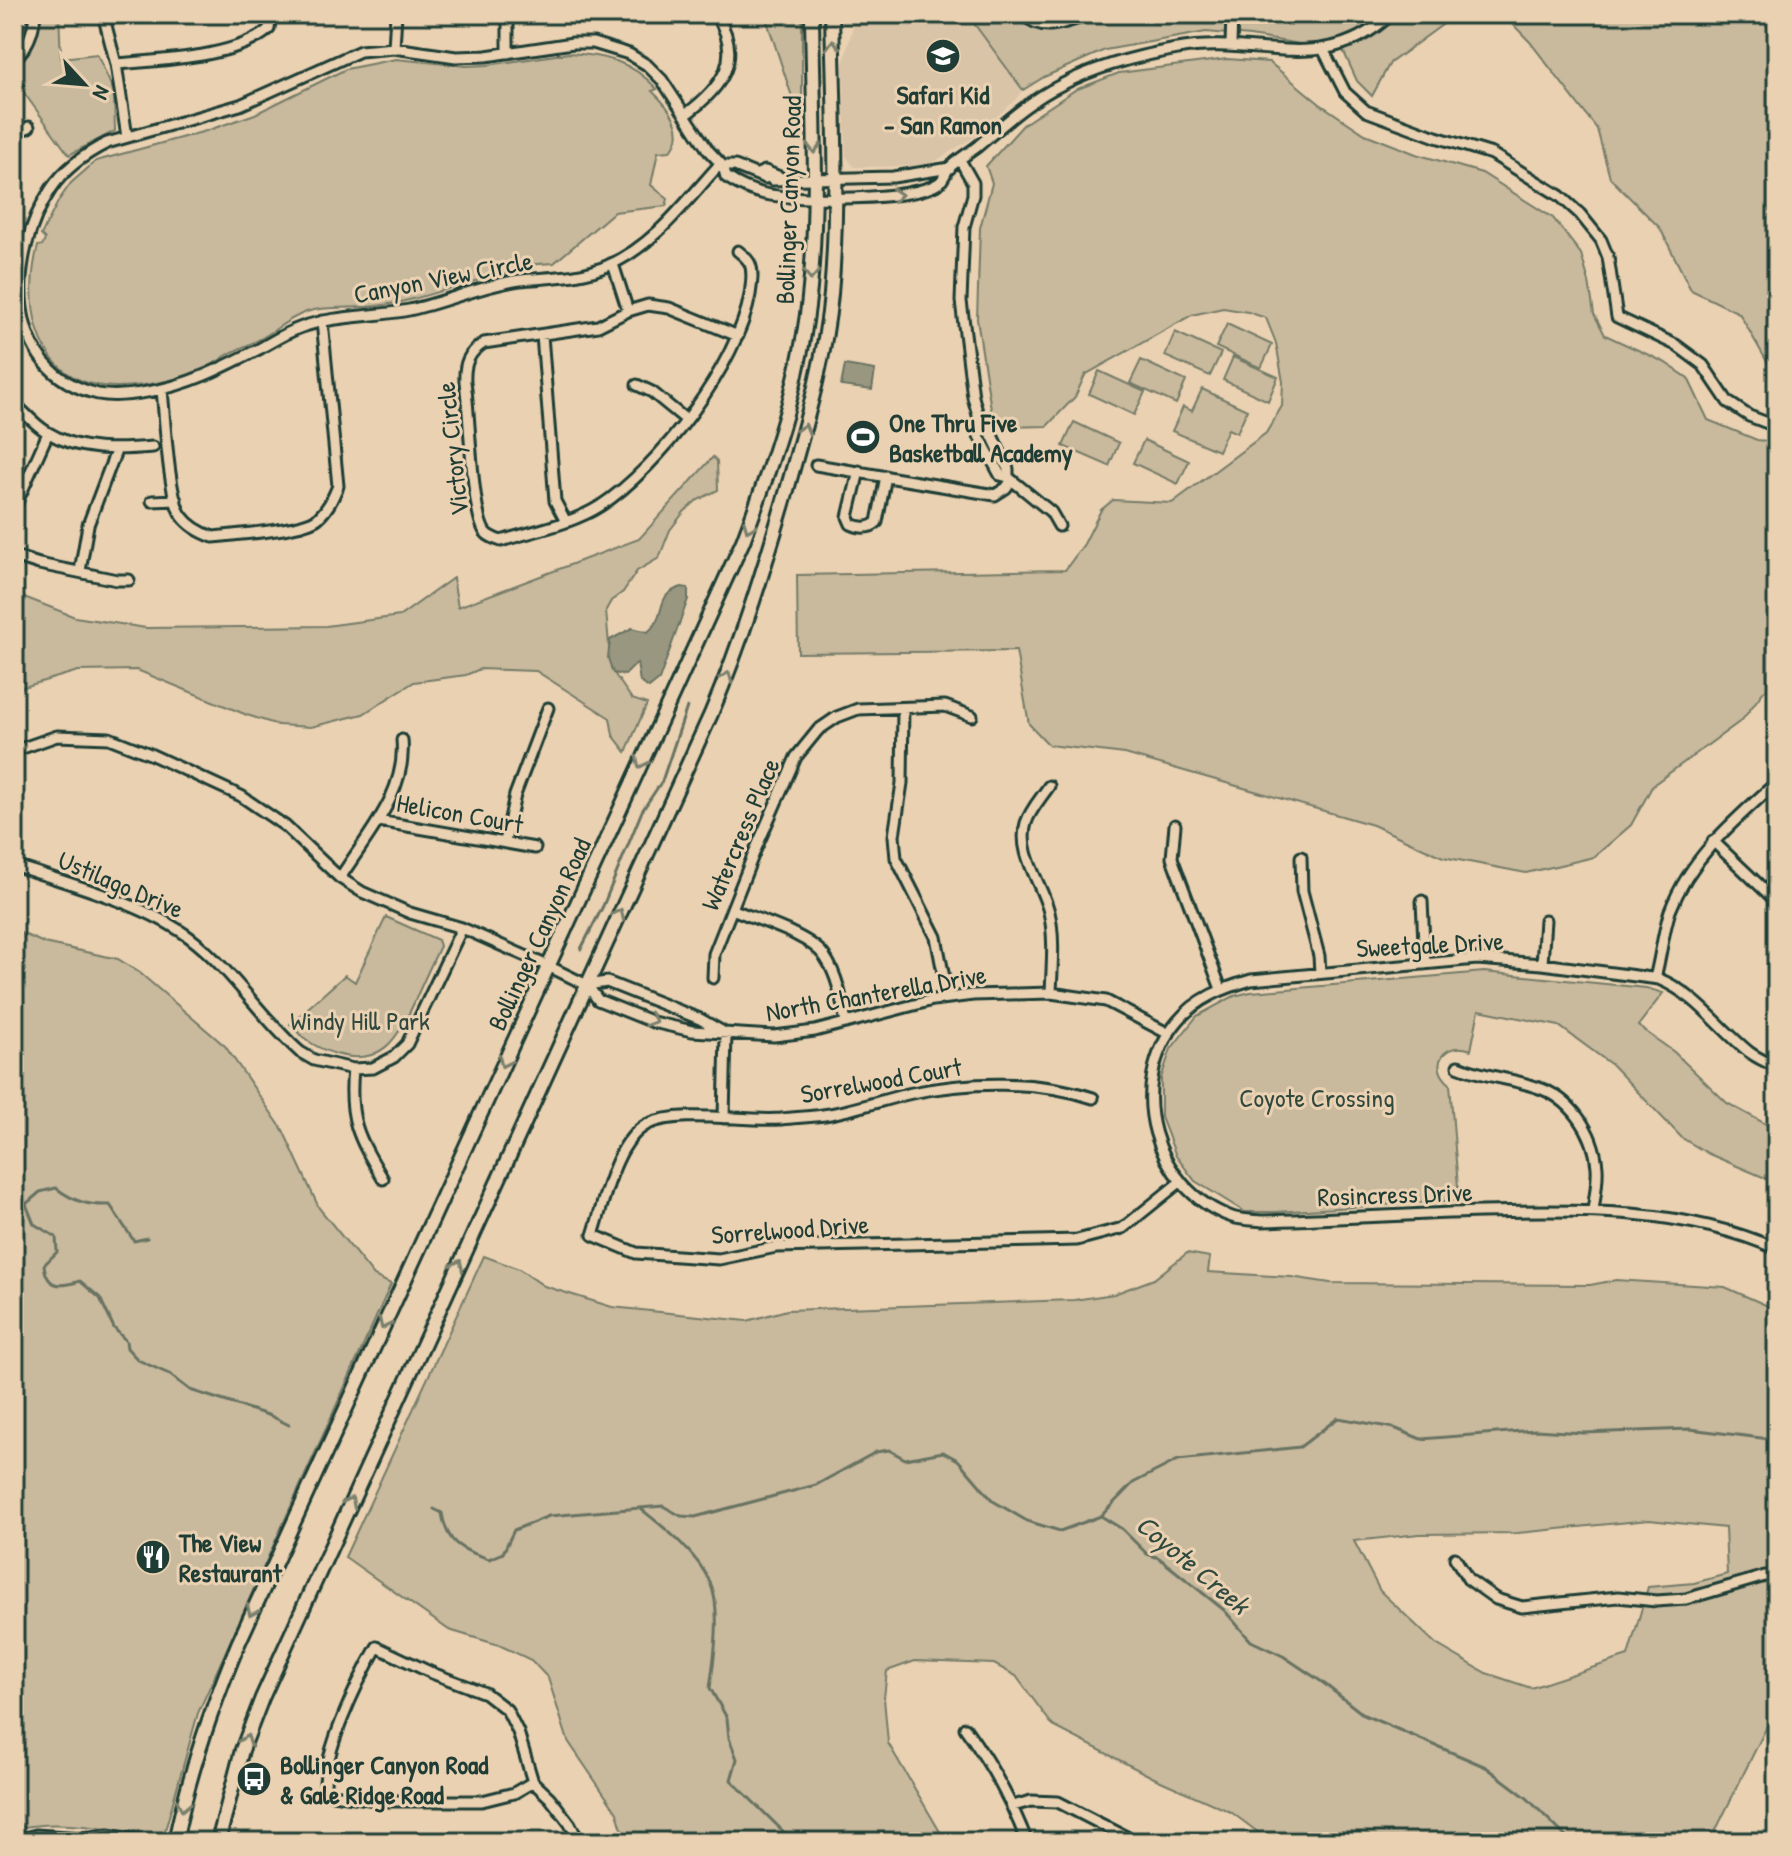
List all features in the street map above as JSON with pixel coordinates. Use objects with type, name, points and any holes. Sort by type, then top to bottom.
[{"type":"main road","name":"Bollinger Canyon Road","points":[[175,1842],[214,1700],[238,1644],[743,541],[759,500],[792,392],[810,291],[815,198],[812,14]]},
{"type":"main road","name":"Bollinger Canyon Road","points":[[218,1842],[242,1750],[262,1698],[734,661],[813,398],[823,349],[831,294],[834,197],[832,14]]},
{"type":"street","points":[[14,60],[25,49],[33,32],[35,14]]},
{"type":"street","points":[[103,14],[116,64],[127,137]]},
{"type":"street","points":[[116,64],[213,52],[235,46],[269,29],[271,14]]},
{"type":"street","points":[[394,48],[396,14]]},
{"type":"street","points":[[508,14],[508,53]]},
{"type":"street","points":[[685,115],[703,102],[717,85],[731,59],[716,14]]},
{"type":"street","points":[[1023,14],[1041,26],[1051,27],[1092,14]]},
{"type":"street","points":[[1231,45],[1232,14]]},
{"type":"street","points":[[1391,14],[1372,30],[1324,51],[1345,92],[1366,111],[1492,154],[1560,196],[1601,240],[1612,278],[1617,317],[1676,345],[1703,365],[1728,402],[1749,416],[1777,424]]},
{"type":"street","name":"Canyon View Circle","points":[[721,165],[653,237],[613,264],[592,273],[479,288],[412,309],[322,321],[299,328],[189,383],[162,390],[125,396],[99,394],[75,385],[40,357],[18,320],[20,282],[27,243],[37,215],[51,188],[87,153],[127,137],[240,105],[360,51],[394,48],[456,57],[573,43],[612,47],[647,65],[662,80],[721,165],[726,177],[753,191],[777,197],[815,198],[909,194],[941,182],[950,168],[1026,106],[1060,85],[1137,57],[1182,48],[1231,45],[1324,51]]},
{"type":"street","points":[[14,133],[29,127]]},
{"type":"street","points":[[816,465],[995,495],[1006,488],[1010,479],[1008,469],[989,429],[981,426],[973,397],[961,301],[964,227],[973,195],[973,183],[960,160]]},
{"type":"street","points":[[721,165],[735,166],[769,178],[815,179],[893,177],[950,168]]},
{"type":"street","points":[[738,251],[752,269],[746,313],[738,336]]},
{"type":"street","points":[[613,264],[628,311]]},
{"type":"street","name":"Victory Circle","points":[[648,305],[669,308],[738,336],[708,392],[627,486],[597,508],[501,541],[492,538],[482,524],[475,487],[464,368],[467,359],[484,343],[598,326],[628,311],[648,305]]},
{"type":"street","points":[[162,390],[180,515],[201,532],[213,537],[303,525],[317,519],[332,502],[338,486],[322,321]]},
{"type":"street","points":[[542,335],[555,501],[565,520]]},
{"type":"street","points":[[637,385],[652,392],[685,419]]},
{"type":"street","points":[[14,403],[48,433],[79,444],[116,451],[153,447]]},
{"type":"street","points":[[14,509],[48,433]]},
{"type":"street","points":[[80,571],[88,525],[116,451]]},
{"type":"street","points":[[859,471],[848,517],[851,524],[859,528],[877,522],[886,476]]},
{"type":"street","points":[[1010,479],[1051,512],[1059,526]]},
{"type":"street","points":[[152,501],[176,500]]},
{"type":"street","points":[[14,556],[39,564],[129,580]]},
{"type":"street","name":"Watercress Place","points":[[713,978],[714,954],[796,757],[818,730],[837,717],[858,709],[945,706],[972,716]]},
{"type":"street","points":[[505,842],[515,795],[548,708]]},
{"type":"street","points":[[903,708],[902,783],[894,836],[896,858],[936,937],[948,998]]},
{"type":"street","name":"North Chanterella Drive","points":[[14,751],[57,736],[109,738],[150,754],[241,796],[285,826],[340,878],[362,892],[462,928],[548,966],[587,985],[598,1000],[653,1022],[692,1031],[774,1036],[815,1031],[948,998],[1051,993],[1106,1001],[1169,1034]]},
{"type":"street","points":[[340,878],[378,821],[398,783],[404,758],[402,740]]},
{"type":"street","points":[[1655,978],[1669,914],[1681,888],[1713,841],[1777,782]]},
{"type":"street","points":[[1049,786],[1030,813],[1024,843],[1050,916],[1051,993]]},
{"type":"street","name":"Helicon Court","points":[[378,821],[535,848]]},
{"type":"street","points":[[1175,825],[1172,858],[1221,989]]},
{"type":"street","points":[[1713,841],[1777,902]]},
{"type":"street","points":[[1301,857],[1302,891],[1319,956],[1320,973]]},
{"type":"street","name":"Ustilago Drive","points":[[14,865],[167,922],[217,961],[300,1052],[314,1060],[353,1069],[384,1064],[407,1044],[462,928]]},
{"type":"street","points":[[1422,901],[1425,964]]},
{"type":"street","points":[[732,909],[805,941],[824,955],[834,974],[846,1023]]},
{"type":"street","points":[[1542,964],[1545,920]]},
{"type":"street","name":"Sweetgale Drive","points":[[1169,1034],[1179,1019],[1221,989],[1251,980],[1477,959],[1655,978],[1672,985],[1703,1007],[1750,1053],[1777,1067]]},
{"type":"street","name":"North Chanterella Drive","points":[[587,985],[607,982],[700,1019],[726,1033]]},
{"type":"street","points":[[724,1118],[726,1033]]},
{"type":"street","name":"Rosincress Drive","points":[[1169,1034],[1155,1065],[1150,1095],[1153,1125],[1161,1154],[1180,1182],[1206,1205],[1234,1218],[1262,1221],[1593,1210],[1720,1229],[1777,1249]]},
{"type":"street","points":[[1458,1066],[1479,1075],[1539,1088],[1560,1097],[1590,1138],[1597,1166],[1593,1210]]},
{"type":"street","points":[[353,1069],[352,1118],[364,1147],[383,1179]]},
{"type":"street","name":"Sorrelwood Court","points":[[724,1118],[776,1119],[830,1114],[914,1093],[970,1085],[1060,1087],[1093,1098]]},
{"type":"street","name":"Sorrelwood Drive","points":[[724,1118],[667,1119],[647,1125],[629,1139],[618,1160],[593,1235],[636,1253],[719,1259],[776,1247],[1077,1240],[1123,1228],[1180,1182]]},
{"type":"street","points":[[1455,1558],[1468,1579],[1487,1593],[1522,1607],[1618,1597],[1656,1601],[1686,1599],[1765,1576],[1777,1576]]},
{"type":"street","points":[[533,1782],[514,1793],[482,1801],[383,1801],[325,1793],[323,1777],[343,1719],[377,1647],[485,1693],[507,1710],[518,1732],[533,1782],[570,1824],[579,1842]]},
{"type":"street","points":[[965,1728],[993,1767],[1027,1842]]},
{"type":"street","points":[[1013,1806],[1031,1801],[1058,1802],[1136,1842]]},
{"type":"street","points":[[14,1841],[36,1835],[87,1840],[108,1835],[151,1842]]},
{"type":"shaded area","points":[[853,14],[967,14],[1023,90],[974,137],[934,162],[916,166],[854,167],[846,156],[843,65],[854,23]]},
{"type":"shaded area","points":[[845,365],[875,370],[872,390],[841,386]]},
{"type":"shaded area","points":[[682,587],[688,588],[688,599],[659,680],[649,688],[640,682],[637,663],[625,675],[613,673],[608,658],[610,640],[632,628],[648,632],[658,618],[667,595]]},
{"type":"green space","points":[[14,14],[59,14],[61,58],[97,54],[114,92],[115,131],[69,155],[14,79]]},
{"type":"green space","points":[[764,14],[802,14],[802,127],[769,27]]},
{"type":"green space","points":[[967,14],[1457,14],[1390,63],[1372,96],[1357,81],[1338,39],[1307,45],[1206,32],[1105,50],[1044,77],[1023,90]]},
{"type":"green space","points":[[1503,14],[1777,14],[1777,379],[1739,313],[1691,290],[1660,228],[1610,178],[1597,129],[1530,42]]},
{"type":"green space","points":[[569,53],[617,61],[638,72],[657,89],[652,91],[670,112],[678,135],[670,151],[658,152],[651,185],[668,199],[666,206],[614,212],[554,263],[523,265],[518,273],[482,279],[394,303],[304,313],[206,368],[175,379],[133,386],[96,385],[75,377],[58,365],[46,349],[33,309],[32,287],[38,246],[43,245],[45,239],[41,235],[59,200],[71,183],[96,161],[206,131],[255,114],[346,69],[396,59],[466,66]]},
{"type":"green space","points":[[1227,59],[1269,62],[1320,104],[1365,134],[1416,154],[1482,173],[1553,218],[1581,254],[1594,314],[1605,335],[1664,362],[1688,378],[1708,420],[1757,440],[1777,442],[1777,682],[1764,691],[1742,720],[1653,785],[1631,825],[1594,857],[1526,873],[1443,857],[1373,825],[1125,754],[1049,745],[1029,724],[1016,651],[798,653],[797,575],[1065,570],[1084,544],[1101,510],[1113,500],[1172,503],[1266,433],[1282,406],[1283,382],[1276,343],[1266,318],[1223,308],[1192,315],[1085,375],[1075,397],[1047,426],[1002,427],[992,416],[977,319],[980,228],[992,183],[986,166],[1024,124],[1075,90],[1119,73]]},
{"type":"green space","points":[[1227,324],[1272,345],[1261,368],[1216,347]]},
{"type":"green space","points":[[1175,332],[1221,353],[1210,376],[1165,356]]},
{"type":"green space","points":[[1233,357],[1278,377],[1268,401],[1223,380]]},
{"type":"green space","points":[[1141,360],[1186,381],[1176,404],[1130,383]]},
{"type":"green space","points":[[1099,371],[1145,392],[1134,415],[1089,394]]},
{"type":"green space","points":[[1202,389],[1247,410],[1237,433],[1228,429],[1218,451],[1172,431],[1183,407],[1192,411]]},
{"type":"green space","points":[[1074,422],[1119,443],[1109,466],[1063,446]]},
{"type":"green space","points":[[1144,440],[1189,461],[1178,484],[1133,463]]},
{"type":"green space","points":[[713,457],[717,461],[718,490],[696,501],[684,512],[670,530],[659,558],[637,571],[606,610],[611,669],[632,699],[647,704],[626,752],[613,735],[610,718],[536,671],[480,669],[466,675],[414,682],[363,714],[311,727],[278,725],[247,715],[137,670],[78,671],[14,690],[14,593],[75,617],[146,628],[326,626],[400,616],[453,578],[458,607],[639,539]]},
{"type":"green space","name":"Windy Hill Park","points":[[386,917],[438,940],[440,946],[408,1016],[386,1047],[365,1057],[336,1054],[316,1046],[290,1024],[345,975],[355,982]]},
{"type":"green space","points":[[14,930],[44,943],[118,959],[140,973],[225,1046],[283,1130],[319,1208],[374,1276],[391,1284],[198,1713],[164,1834],[154,1839],[67,1825],[14,1829]]},
{"type":"green space","name":"Coyote Crossing","points":[[1484,972],[1646,988],[1663,993],[1638,1026],[1674,1052],[1727,1103],[1777,1130],[1777,1183],[1709,1154],[1682,1138],[1612,1065],[1559,1026],[1479,1010],[1471,1050],[1454,1048],[1442,1056],[1440,1062],[1443,1077],[1450,1084],[1459,1200],[1245,1212],[1195,1181],[1176,1156],[1161,1117],[1161,1078],[1171,1049],[1197,1016],[1234,996],[1251,992]]},
{"type":"green space","points":[[1187,1253],[1210,1257],[1208,1272],[1291,1277],[1330,1283],[1590,1285],[1616,1280],[1725,1287],[1777,1310],[1777,1706],[1710,1842],[1271,1842],[1231,1812],[1154,1778],[1053,1726],[1016,1676],[994,1664],[915,1661],[887,1671],[884,1698],[888,1743],[946,1842],[626,1842],[617,1813],[568,1741],[548,1678],[531,1660],[499,1645],[449,1630],[345,1557],[484,1256],[519,1269],[544,1286],[612,1307],[747,1321],[787,1310],[1074,1300],[1114,1294],[1154,1279]],"holes":[[[1649,1520],[1725,1528],[1727,1574],[1694,1583],[1648,1587],[1628,1656],[1531,1688],[1486,1673],[1436,1644],[1380,1591],[1354,1541],[1419,1534],[1518,1533]]]},
{"type":"waterway","points":[[1760,14],[1777,29]]},
{"type":"waterway","points":[[581,949],[603,906],[642,811],[662,781],[687,707]]},
{"type":"waterway","points":[[26,1204],[40,1192],[56,1188],[81,1202],[110,1205],[134,1241],[147,1238]]},
{"type":"waterway","name":"Coyote Creek","points":[[14,1202],[26,1204]]},
{"type":"waterway","name":"Coyote Creek","points":[[26,1204],[34,1224],[56,1237],[57,1252],[44,1265],[48,1278],[61,1285],[80,1281],[100,1298],[114,1328],[138,1360],[169,1374],[190,1390],[271,1416],[289,1425]]},
{"type":"waterway","name":"Coyote Creek","points":[[434,1509],[442,1513],[444,1524],[457,1544],[489,1559],[503,1553],[514,1530],[549,1516],[663,1506],[681,1516],[695,1517],[816,1485],[876,1452],[889,1450],[905,1459],[943,1452],[958,1460],[993,1501],[1027,1521],[1060,1531],[1101,1516],[1133,1483],[1178,1460],[1300,1447],[1338,1418],[1394,1428],[1421,1439],[1535,1430],[1584,1433],[1690,1429],[1777,1440]]},
{"type":"waterway","points":[[641,1509],[689,1551],[710,1582],[716,1606],[710,1688],[727,1718],[729,1738],[737,1759],[731,1780],[794,1842]]},
{"type":"waterway","name":"Coyote Creek","points":[[1101,1516],[1122,1529],[1147,1554],[1159,1558],[1224,1610],[1251,1641],[1283,1656],[1364,1715],[1486,1767],[1527,1798],[1571,1842]]},
{"type":"place","name":"Safari Kid - San Ramon","points":[[943,56]]},
{"type":"place","name":"One Thru Five Basketball Academy","points":[[863,437]]},
{"type":"place","name":"The View Restaurant","points":[[153,1557]]},
{"type":"place","name":"Bollinger Canyon Road & Gale Ridge Road","points":[[254,1779]]}]
